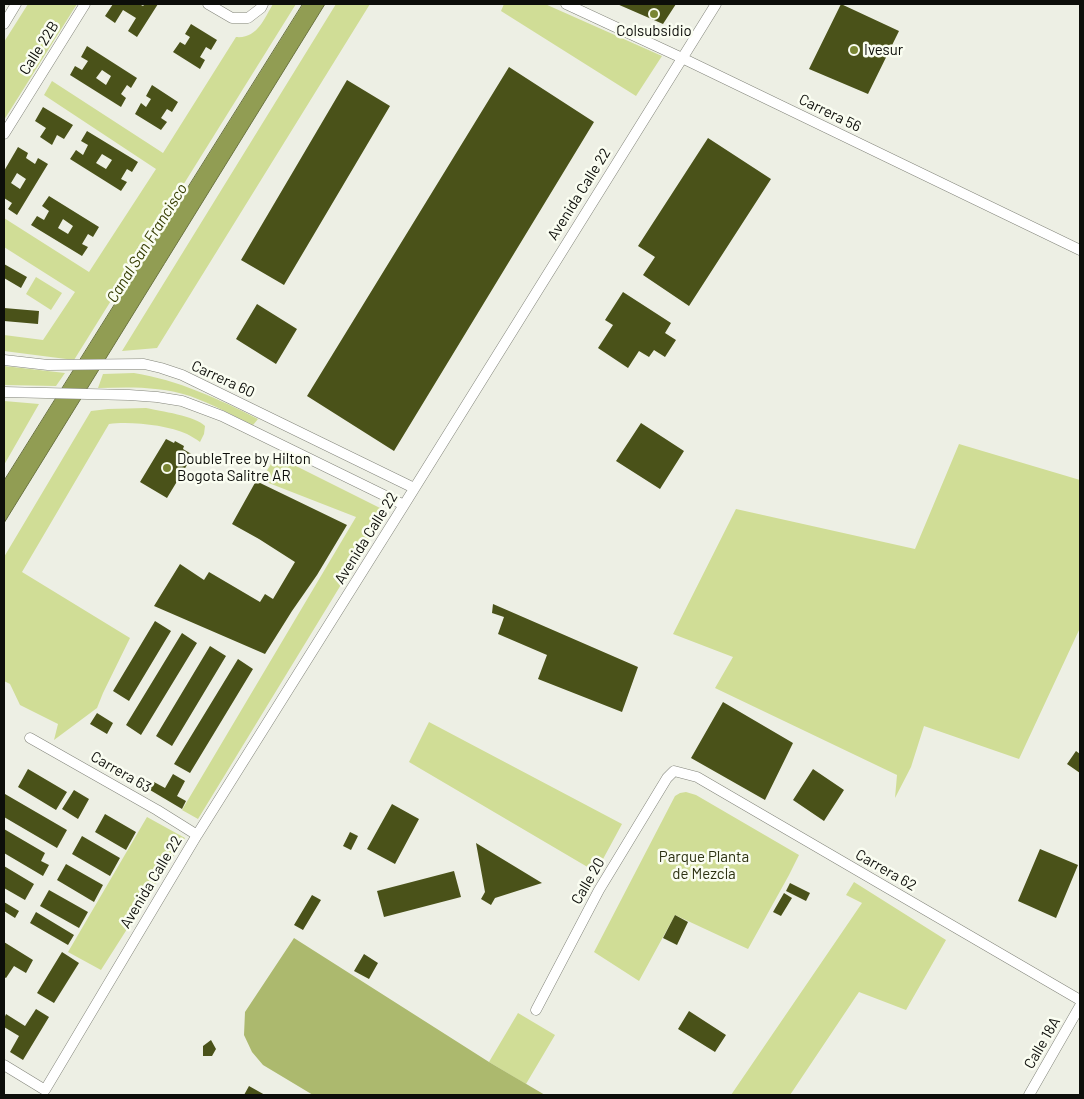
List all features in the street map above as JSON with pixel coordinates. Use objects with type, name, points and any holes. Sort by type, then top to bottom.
[{"type":"street","points":[[4,24],[16,4]]},
{"type":"street","name":"Calle 22B","points":[[4,134],[85,4]]},
{"type":"street","points":[[208,4],[232,18],[248,18],[261,8],[263,4]]},
{"type":"street","name":"Carrera 56","points":[[566,4],[1080,250]]},
{"type":"street","name":"Avenida Calle 22","points":[[4,1065],[45,1090],[197,835],[716,4]]},
{"type":"street","name":"Carrera 60","points":[[4,360],[48,365],[144,364],[175,373],[414,488]]},
{"type":"street","points":[[4,392],[157,397],[182,401],[222,416],[404,505]]},
{"type":"street","points":[[264,436],[274,420]]},
{"type":"street","name":"Carrera 63","points":[[30,738],[157,810],[197,835]]},
{"type":"street","name":"Carrera 62","points":[[674,770],[697,777],[1080,1000]]},
{"type":"street","name":"Calle 20","points":[[536,1010],[599,890],[667,778],[674,770]]},
{"type":"street","name":"Calle 18A","points":[[1029,1095],[1080,1006]]},
{"type":"green space","points":[[28,4],[77,4],[4,120],[4,42]]},
{"type":"green space","points":[[273,4],[296,4],[74,360],[4,351],[4,335],[43,340],[75,292],[4,247],[4,218],[89,272],[156,169],[44,95],[52,81],[163,153],[236,37],[243,37],[255,31],[263,22]]},
{"type":"green space","points":[[336,4],[370,4],[157,348],[122,351]]},
{"type":"green space","points":[[504,4],[545,4],[662,56],[636,96],[501,11]]},
{"type":"green space","points":[[36,277],[62,293],[51,310],[26,294]]},
{"type":"green space","points":[[4,366],[65,373],[56,386],[4,385]]},
{"type":"green space","points":[[134,373],[182,385],[258,419],[253,425],[198,399],[167,390],[132,387],[98,388],[103,374]]},
{"type":"green space","points":[[4,401],[39,404],[4,465]]},
{"type":"green space","points":[[146,408],[177,414],[200,422],[205,426],[200,442],[187,434],[159,426],[127,423],[109,424],[22,572],[130,638],[97,708],[54,740],[58,724],[20,705],[10,684],[4,681],[4,557],[91,411]]},
{"type":"green space","points":[[959,444],[1080,480],[1080,628],[1019,759],[924,726],[911,767],[895,798],[897,775],[715,688],[733,657],[673,634],[736,509],[915,549]]},
{"type":"green space","points":[[276,456],[386,511],[198,819],[182,810],[356,517],[261,480]]},
{"type":"green space","points":[[429,722],[622,824],[596,872],[409,762]]},
{"type":"green space","name":"Parque Planta de Mezcla","points":[[686,792],[696,795],[799,855],[748,949],[675,915],[639,981],[594,952],[675,796]]},
{"type":"green space","points":[[147,817],[185,838],[101,970],[68,952]]},
{"type":"green space","points":[[854,882],[946,940],[906,1010],[859,992],[790,1095],[731,1095],[862,903],[846,895]]},
{"type":"green space","points":[[518,1013],[555,1035],[526,1084],[489,1062]]},
{"type":"shaded area","points":[[303,4],[325,4],[4,523],[4,481]]},
{"type":"shaded area","points":[[294,938],[489,1062],[545,1095],[313,1095],[263,1065],[252,1052],[244,1035],[245,1012]]},
{"type":"building","points":[[113,4],[139,4],[143,6],[145,4],[158,4],[137,37],[128,31],[136,18],[123,10],[115,23],[105,16]]},
{"type":"building","name":"Colsubsidio","points":[[617,4],[676,4],[663,24]]},
{"type":"building","name":"Ivesur","points":[[841,4],[899,31],[868,94],[809,69]]},
{"type":"building","points":[[191,24],[217,40],[211,50],[206,47],[200,57],[205,60],[200,69],[173,52],[180,42],[185,45],[190,37],[185,34]]},
{"type":"building","points":[[87,46],[137,78],[131,88],[127,85],[121,94],[126,98],[121,107],[70,75],[75,66],[82,70],[88,61],[81,57]],"holes":[[[102,70],[111,76],[106,85],[96,78]]]},
{"type":"building","points":[[509,67],[594,122],[394,451],[307,396]]},
{"type":"building","points":[[347,80],[390,106],[284,285],[241,260]]},
{"type":"building","points":[[152,85],[178,102],[172,112],[167,109],[161,118],[167,122],[161,130],[135,114],[141,103],[146,107],[151,99],[146,96]]},
{"type":"building","points":[[43,107],[73,125],[64,139],[57,135],[52,145],[40,137],[46,128],[35,121]]},
{"type":"building","points":[[87,131],[138,162],[132,172],[127,169],[121,179],[127,182],[121,191],[70,159],[76,150],[83,155],[88,145],[81,141]],"holes":[[[102,154],[112,160],[106,169],[96,163]]]},
{"type":"building","points":[[708,138],[771,179],[689,306],[643,275],[655,257],[638,246]]},
{"type":"building","points":[[18,147],[28,153],[26,158],[35,164],[38,158],[48,164],[17,215],[8,209],[12,203],[4,198],[4,171]],"holes":[[[17,173],[26,179],[20,189],[11,183]]]},
{"type":"building","points":[[49,196],[99,227],[93,237],[88,234],[82,244],[88,247],[82,256],[31,225],[37,216],[44,220],[49,211],[42,206]],"holes":[[[63,219],[73,226],[68,234],[58,228]]]},
{"type":"building","points":[[4,264],[27,277],[21,288],[4,278]]},
{"type":"building","points":[[623,292],[671,323],[665,333],[676,340],[665,357],[654,350],[649,357],[639,351],[628,368],[598,348],[613,325],[605,320]]},
{"type":"building","points":[[257,304],[297,329],[276,364],[236,339]]},
{"type":"building","points":[[4,308],[39,311],[38,324],[4,321]]},
{"type":"building","points":[[641,423],[684,451],[660,489],[616,461]]},
{"type":"building","name":"DoubleTree by Hilton Bogota Salitre AR","points":[[166,439],[184,446],[183,449],[193,455],[167,498],[140,482]]},
{"type":"building","points":[[256,481],[347,525],[317,575],[265,654],[154,606],[180,564],[204,580],[209,572],[260,602],[265,594],[273,599],[295,562],[232,524]]},
{"type":"building","points":[[493,604],[638,667],[622,712],[538,679],[547,655],[498,634],[504,617],[492,613]]},
{"type":"building","points":[[155,621],[171,631],[129,701],[113,691]]},
{"type":"building","points":[[182,633],[197,643],[141,735],[126,725]]},
{"type":"building","points":[[210,646],[226,656],[172,746],[156,736]]},
{"type":"building","points":[[238,659],[253,669],[190,773],[174,764]]},
{"type":"building","points":[[723,702],[793,743],[765,800],[691,758]]},
{"type":"building","points":[[97,713],[113,723],[107,734],[90,724]]},
{"type":"building","points":[[1076,751],[1080,754],[1080,773],[1067,764]]},
{"type":"building","points":[[28,769],[67,792],[56,810],[18,787]]},
{"type":"building","points":[[813,769],[844,790],[824,821],[793,800]]},
{"type":"building","points":[[173,774],[185,781],[177,796],[186,801],[182,809],[150,790],[154,782],[165,788]]},
{"type":"building","points":[[74,790],[89,799],[78,819],[62,809]]},
{"type":"building","points":[[5,794],[67,830],[57,848],[4,817]]},
{"type":"building","points":[[392,804],[419,819],[395,864],[367,849]]},
{"type":"building","points":[[105,814],[136,832],[126,850],[95,832]]},
{"type":"building","points":[[4,829],[45,853],[41,861],[49,865],[43,876],[4,853]]},
{"type":"building","points":[[350,832],[358,836],[351,850],[343,846]]},
{"type":"building","points":[[82,836],[120,858],[110,876],[72,854]]},
{"type":"building","points":[[476,843],[542,883],[495,898],[491,905],[481,899],[485,892]]},
{"type":"building","points":[[1040,849],[1078,865],[1056,918],[1018,901]]},
{"type":"building","points":[[66,864],[103,885],[94,902],[57,880]]},
{"type":"building","points":[[4,866],[34,884],[25,900],[4,888]]},
{"type":"building","points":[[454,871],[461,897],[384,917],[377,891]]},
{"type":"building","points":[[790,883],[810,893],[806,901],[786,891]]},
{"type":"building","points":[[49,890],[88,912],[79,928],[40,906]]},
{"type":"building","points":[[784,893],[792,898],[781,916],[773,912]]},
{"type":"building","points":[[312,895],[321,900],[303,930],[294,925]]},
{"type":"building","points":[[4,902],[19,911],[15,918],[4,911]]},
{"type":"building","points":[[36,912],[74,935],[68,945],[30,923]]},
{"type":"building","points":[[675,915],[688,922],[677,945],[663,938]]},
{"type":"building","points":[[4,942],[33,960],[26,973],[14,966],[6,978],[4,977]]},
{"type":"building","points":[[62,952],[79,963],[54,1003],[37,993]]},
{"type":"building","points":[[364,954],[378,963],[369,979],[354,971]]},
{"type":"building","points":[[36,1009],[49,1017],[23,1060],[10,1052],[19,1036],[4,1027],[4,1019],[6,1014],[25,1026]]},
{"type":"building","points":[[689,1011],[726,1035],[715,1052],[678,1029]]},
{"type":"building","points":[[211,1040],[216,1049],[212,1056],[203,1056],[203,1046]]},
{"type":"building","points":[[249,1086],[265,1095],[244,1095]]},
{"type":"place","name":"Colsubsidio","points":[[654,14]]},
{"type":"place","name":"Ivesur","points":[[854,50]]},
{"type":"place","name":"DoubleTree by Hilton Bogota Salitre AR","points":[[167,468]]},
{"type":"water label","name":"Canal San Francisco","points":[[147,243]]}]
